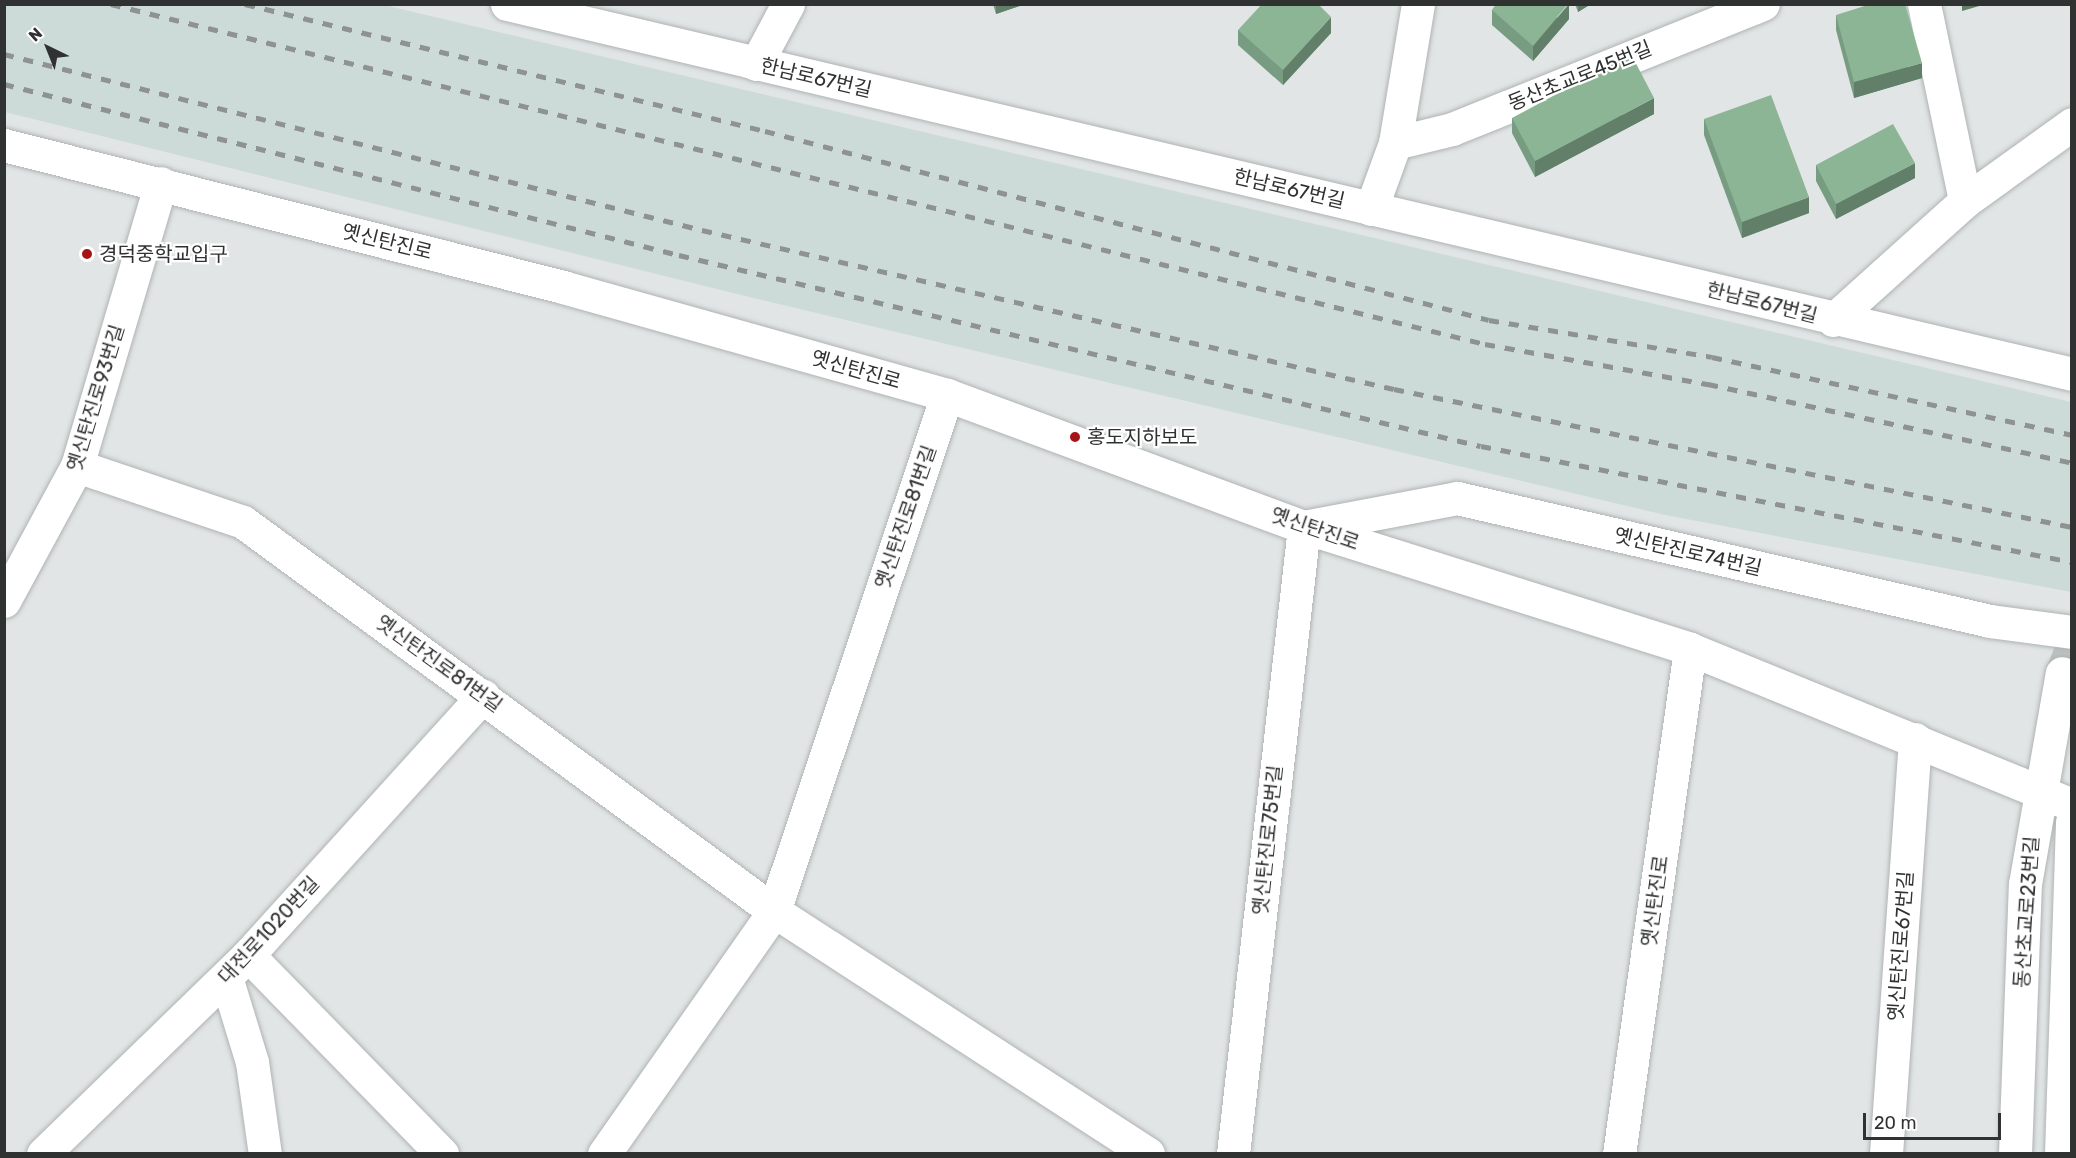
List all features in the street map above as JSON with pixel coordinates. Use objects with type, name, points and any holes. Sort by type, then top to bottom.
[{"type":"street","name":"한남로67번길","points":[[507,4],[1833,320],[2072,374]]},
{"type":"street","points":[[756,64],[788,4]]},
{"type":"street","points":[[1371,209],[1395,143],[1418,4]]},
{"type":"street","name":"동산초교로45번길","points":[[1395,143],[1452,129],[1763,4]]},
{"type":"street","points":[[1924,4],[1965,201]]},
{"type":"street","points":[[1833,320],[1965,201],[2072,124]]},
{"type":"street","name":"옛신탄진로","points":[[4,145],[161,183],[563,287],[947,395],[1304,527],[1690,649],[1915,739],[2072,806]]},
{"type":"street","name":"옛신탄진로93번길","points":[[4,601],[77,466],[161,183]]},
{"type":"street","name":"옛신탄진로81번길","points":[[604,1154],[774,911],[947,395]]},
{"type":"street","name":"옛신탄진로81번길","points":[[77,466],[243,522],[774,911]]},
{"type":"street","name":"옛신탄진로74번길","points":[[1304,527],[1457,498],[1990,621],[2072,632]]},
{"type":"street","name":"옛신탄진로75번길","points":[[1233,1154],[1304,527]]},
{"type":"street","name":"옛신탄진로","points":[[1619,1154],[1690,649]]},
{"type":"street","name":"동산초교로23번길","points":[[2015,1154],[2025,884],[2039,792],[2062,673]]},
{"type":"street","name":"대전로1020번길","points":[[43,1154],[237,966],[483,696]]},
{"type":"street","name":"옛신탄진로67번길","points":[[1886,1154],[1915,739]]},
{"type":"street","name":"동산초교로23번길","points":[[2061,1154],[2072,822]]},
{"type":"street","points":[[774,911],[1148,1154]]},
{"type":"street","points":[[237,966],[265,1154]]},
{"type":"street","points":[[237,966],[442,1154]]},
{"type":"shaded area","points":[[5,4],[384,5],[2071,402],[2071,592],[1665,515],[745,296],[5,112]]},
{"type":"building","points":[[1262,4],[1318,4],[1331,17],[1283,70],[1238,30]]},
{"type":"building","points":[[1496,4],[1568,4],[1533,46],[1492,10]]},
{"type":"building","points":[[1871,4],[1905,4],[1922,63],[1854,82],[1836,15]]},
{"type":"building","points":[[1631,54],[1654,98],[1535,161],[1512,118]]},
{"type":"building","points":[[1771,95],[1809,197],[1742,222],[1704,119]]},
{"type":"building","points":[[1893,124],[1915,163],[1836,204],[1816,165]]},
{"type":"tunnel","points":[[2062,673],[2072,647]]},
{"type":"railway","points":[[111,4],[1485,344],[1708,384],[2072,463]]},
{"type":"railway","points":[[245,4],[765,131],[1489,320],[1712,357],[2072,435]]},
{"type":"railway","points":[[4,54],[702,230],[1394,389],[2072,527]]},
{"type":"railway","points":[[4,84],[679,255],[1481,446],[2072,562]]},
{"type":"place","name":"경덕중학교입구","points":[[87,254]]},
{"type":"place","name":"홍도지하보도","points":[[1075,437]]}]
